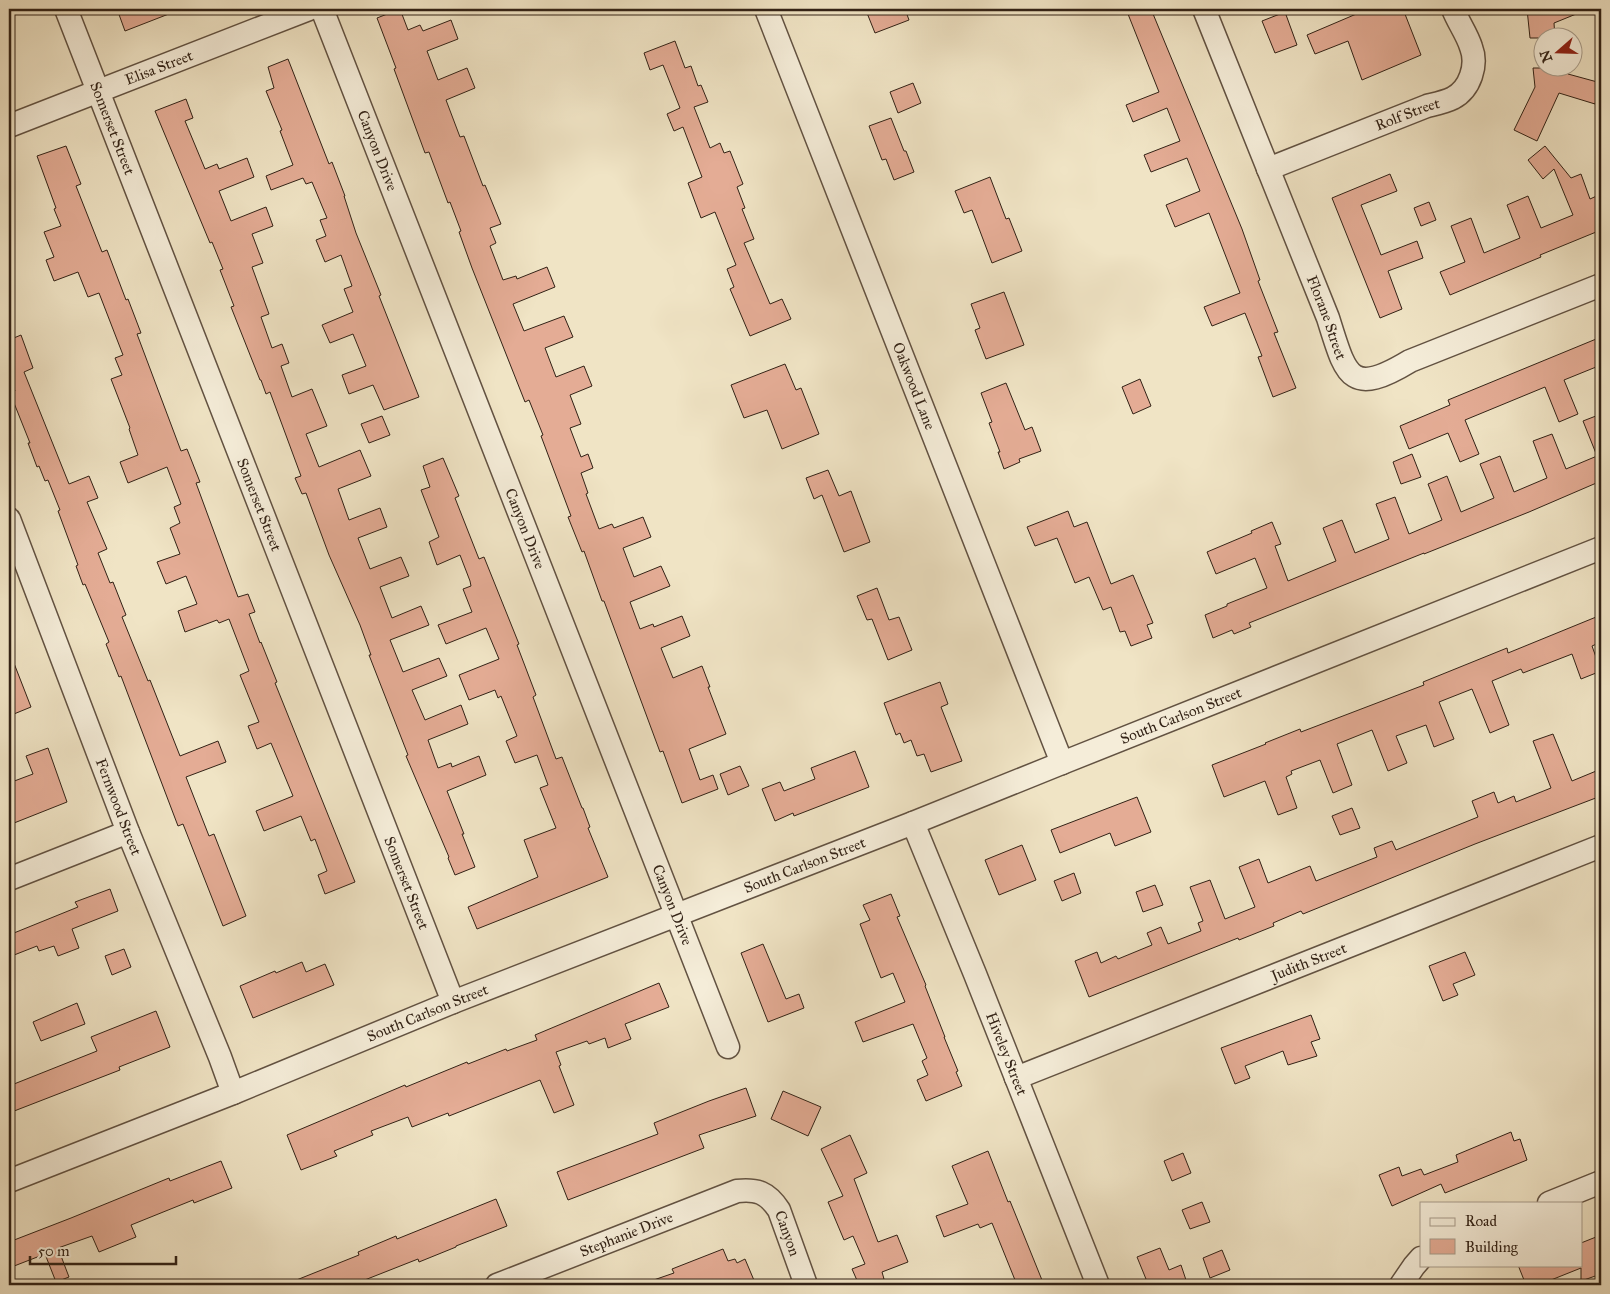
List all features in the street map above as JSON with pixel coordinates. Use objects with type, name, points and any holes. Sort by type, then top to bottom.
[{"type":"street","name":"Somerset Street","points":[[66,9],[453,1002]]},
{"type":"street","name":"Elisa Street","points":[[9,126],[309,9]]},
{"type":"street","name":"Canyon Drive","points":[[322,9],[728,1047]]},
{"type":"street","name":"Oakwood Lane","points":[[766,9],[1062,762]]},
{"type":"street","name":"Florane Street","points":[[1204,9],[1328,318],[1340,358],[1347,370],[1362,379],[1378,378],[1389,374],[1410,361],[1601,284]]},
{"type":"street","name":"Rolf Street","points":[[1268,168],[1460,94],[1469,82],[1474,58],[1472,47],[1453,9]]},
{"type":"street","name":"Fernwood Street","points":[[9,519],[16,557],[233,1093]]},
{"type":"street","name":"South Carlson Street","points":[[9,1181],[233,1093],[453,1002],[913,823],[1601,548]]},
{"type":"street","name":"Hiveley Street","points":[[913,823],[1098,1285]]},
{"type":"street","points":[[9,879],[128,832]]},
{"type":"street","name":"Judith Street","points":[[1016,1078],[1601,846]]},
{"type":"street","points":[[1551,1202],[1601,1182]]},
{"type":"street","name":"Stephanie Drive","points":[[497,1285],[736,1191],[750,1189],[757,1191]]},
{"type":"street","name":"Canyon","points":[[757,1191],[764,1193],[779,1210],[806,1285]]},
{"type":"street","points":[[1401,1285],[1420,1259]]},
{"type":"building","points":[[117,9],[179,9],[179,10],[125,31]]},
{"type":"building","points":[[400,9],[408,30],[420,25],[423,31],[451,20],[458,39],[427,51],[438,80],[467,68],[475,88],[446,100],[460,137],[464,136],[483,186],[485,185],[501,224],[490,228],[496,243],[490,246],[503,280],[516,276],[517,279],[547,267],[555,287],[513,304],[524,331],[564,316],[573,337],[545,348],[556,377],[584,366],[592,386],[570,395],[581,424],[570,428],[581,457],[588,454],[593,468],[581,473],[588,493],[586,494],[599,529],[612,524],[614,528],[643,517],[651,537],[623,548],[634,577],[661,566],[670,586],[630,602],[640,629],[653,624],[654,627],[682,616],[690,636],[661,648],[673,678],[702,666],[710,687],[708,687],[726,734],[689,749],[700,780],[713,775],[718,789],[682,803],[663,751],[660,752],[604,601],[602,601],[584,551],[582,552],[568,517],[571,516],[541,436],[543,435],[529,400],[525,402],[472,268],[450,202],[448,203],[429,152],[425,153],[394,69],[396,68],[377,18]]},
{"type":"building","points":[[878,9],[905,9],[909,20],[875,33],[867,13]]},
{"type":"building","points":[[1126,9],[1151,9],[1242,229],[1260,280],[1258,281],[1278,332],[1274,333],[1296,388],[1273,397],[1258,357],[1262,356],[1245,313],[1212,326],[1204,307],[1240,293],[1209,213],[1175,227],[1166,205],[1200,191],[1187,158],[1151,172],[1144,155],[1180,141],[1167,108],[1133,122],[1126,105],[1159,92]]},
{"type":"building","points":[[1368,9],[1403,9],[1421,55],[1362,80],[1348,41],[1315,54],[1307,35]]},
{"type":"building","points":[[1527,9],[1586,9],[1554,23],[1554,28],[1532,28],[1532,38],[1530,38]]},
{"type":"building","points":[[1285,12],[1297,45],[1275,53],[1262,21]]},
{"type":"building","points":[[675,41],[685,68],[691,66],[698,86],[701,85],[708,102],[694,107],[710,148],[720,143],[724,153],[730,151],[743,184],[737,187],[745,208],[742,209],[754,239],[744,243],[770,304],[782,299],[791,319],[750,336],[730,289],[734,287],[727,269],[736,265],[715,212],[701,218],[688,183],[702,177],[683,127],[674,131],[667,114],[680,108],[663,65],[650,70],[644,53]]},
{"type":"building","points":[[288,59],[329,164],[332,162],[356,233],[381,295],[379,296],[419,397],[384,410],[373,385],[349,394],[342,375],[366,366],[353,334],[330,343],[322,325],[353,312],[344,289],[352,286],[341,255],[325,262],[316,240],[326,236],[320,220],[327,218],[312,182],[306,184],[303,178],[271,190],[266,176],[293,165],[280,131],[282,130],[266,91],[274,88],[268,67]]},
{"type":"building","points":[[1534,78],[1582,78],[1601,83],[1595,104],[1559,93],[1537,141],[1514,130],[1535,87]]},
{"type":"building","points":[[913,83],[921,103],[898,113],[890,92]]},
{"type":"building","points":[[186,99],[193,118],[185,121],[205,169],[217,164],[219,169],[247,158],[254,177],[219,191],[231,221],[266,207],[273,226],[252,234],[263,263],[252,267],[269,314],[261,317],[272,348],[282,344],[289,363],[281,366],[292,397],[312,389],[327,426],[306,434],[319,467],[360,450],[371,476],[338,489],[349,520],[380,508],[387,527],[358,538],[370,569],[401,557],[409,576],[380,587],[392,618],[421,606],[429,625],[390,640],[403,672],[439,658],[447,676],[412,690],[425,720],[461,705],[468,724],[428,740],[438,768],[451,763],[452,767],[479,756],[486,775],[447,791],[475,867],[455,875],[406,756],[408,755],[369,655],[371,655],[360,625],[329,555],[306,493],[302,494],[295,478],[301,476],[270,392],[266,394],[231,307],[234,306],[220,270],[223,269],[212,242],[210,243],[155,111]]},
{"type":"building","points":[[891,118],[914,172],[894,180],[886,159],[882,160],[869,126]]},
{"type":"building","points":[[66,146],[81,184],[76,186],[102,252],[107,250],[126,300],[128,299],[141,333],[137,334],[181,451],[187,449],[200,482],[196,483],[238,597],[248,594],[255,612],[249,614],[355,882],[325,894],[318,875],[327,871],[315,839],[311,841],[301,816],[264,831],[256,811],[293,796],[271,743],[257,749],[248,726],[259,722],[240,675],[249,671],[229,619],[219,623],[217,620],[185,632],[178,611],[197,604],[186,576],[166,584],[157,562],[180,554],[170,528],[180,523],[174,507],[181,504],[167,467],[128,483],[120,462],[138,455],[130,428],[111,379],[122,375],[115,358],[123,355],[99,293],[88,297],[78,272],[54,281],[46,260],[54,257],[44,232],[61,226],[37,156]]},
{"type":"building","points":[[1545,146],[1571,178],[1581,174],[1590,199],[1601,194],[1601,230],[1450,295],[1440,272],[1465,262],[1451,226],[1471,218],[1484,253],[1520,238],[1507,205],[1528,196],[1541,228],[1573,215],[1554,169],[1543,179],[1528,160]]},
{"type":"building","points":[[1390,174],[1397,191],[1361,205],[1381,255],[1417,241],[1423,258],[1388,271],[1402,309],[1380,318],[1332,198]]},
{"type":"building","points":[[990,177],[1006,219],[1009,218],[1022,251],[992,263],[972,210],[964,213],[955,191]]},
{"type":"building","points":[[1429,202],[1436,220],[1421,226],[1414,208]]},
{"type":"building","points":[[1004,292],[1024,345],[986,359],[975,330],[980,328],[971,304]]},
{"type":"building","points":[[21,335],[33,368],[24,372],[69,484],[89,476],[98,498],[87,502],[107,549],[98,553],[110,583],[113,582],[126,615],[122,617],[148,681],[150,680],[180,756],[218,741],[226,762],[186,777],[209,836],[214,834],[246,916],[223,926],[183,824],[178,826],[121,676],[119,677],[106,644],[109,642],[85,584],[83,585],[76,566],[78,565],[58,511],[60,510],[48,480],[45,481],[39,466],[37,467],[28,443],[30,443],[10,393],[15,391],[9,378],[9,340]]},
{"type":"building","points":[[1601,337],[1601,365],[1564,380],[1578,414],[1559,422],[1545,387],[1465,420],[1479,454],[1460,462],[1448,433],[1409,449],[1400,426],[1450,405],[1448,400]]},
{"type":"building","points":[[785,364],[796,390],[801,388],[819,434],[782,449],[767,410],[744,418],[731,385]]},
{"type":"building","points":[[1140,379],[1151,406],[1133,414],[1122,387]]},
{"type":"building","points":[[1006,383],[1025,430],[1032,427],[1041,451],[1019,459],[1020,462],[1004,469],[989,423],[992,422],[981,393]]},
{"type":"building","points":[[1601,414],[1601,481],[1529,512],[1249,623],[1251,627],[1234,634],[1232,630],[1213,638],[1205,615],[1267,588],[1255,558],[1216,574],[1207,552],[1252,533],[1251,531],[1272,522],[1281,544],[1275,546],[1288,581],[1336,561],[1323,528],[1342,520],[1355,553],[1389,539],[1376,504],[1395,497],[1409,534],[1442,520],[1428,484],[1447,476],[1461,512],[1494,498],[1480,464],[1500,456],[1514,492],[1547,478],[1533,441],[1552,434],[1566,469],[1597,456],[1583,421]]},
{"type":"building","points":[[382,416],[390,435],[369,443],[361,424]]},
{"type":"building","points":[[1412,454],[1421,477],[1401,484],[1393,462]]},
{"type":"building","points":[[443,458],[459,496],[455,498],[479,559],[484,557],[519,644],[517,645],[536,695],[533,697],[556,759],[562,757],[608,877],[477,929],[468,907],[538,877],[524,840],[556,828],[540,788],[548,785],[537,755],[515,763],[506,741],[517,736],[501,696],[498,698],[495,690],[469,700],[459,675],[499,659],[486,628],[446,644],[438,625],[472,612],[463,589],[471,586],[470,581],[460,555],[437,565],[429,542],[439,537],[421,490],[430,487],[423,466]]},
{"type":"building","points":[[828,470],[839,496],[851,491],[870,542],[844,552],[822,495],[814,499],[806,478]]},
{"type":"building","points":[[1068,511],[1074,527],[1087,522],[1111,584],[1133,575],[1153,623],[1147,625],[1152,638],[1131,646],[1125,631],[1120,632],[1111,607],[1103,610],[1089,577],[1075,583],[1057,538],[1035,546],[1027,527]]},
{"type":"building","points":[[877,588],[889,620],[899,617],[912,650],[888,660],[872,619],[867,620],[857,596]]},
{"type":"building","points":[[1601,615],[1601,642],[1592,646],[1601,671],[1581,679],[1572,654],[1523,673],[1521,669],[1492,681],[1509,725],[1490,733],[1472,689],[1439,702],[1454,739],[1434,747],[1426,725],[1396,736],[1407,763],[1388,771],[1372,730],[1337,744],[1352,785],[1333,793],[1320,760],[1291,771],[1292,774],[1286,777],[1297,808],[1278,815],[1265,781],[1224,797],[1212,765],[1300,729],[1301,732],[1424,685],[1423,682],[1507,648],[1508,653]]},
{"type":"building","points":[[9,653],[31,707],[9,716]]},
{"type":"building","points":[[940,682],[948,704],[941,707],[962,761],[931,772],[924,754],[917,756],[911,740],[904,743],[900,733],[896,735],[884,703]]},
{"type":"building","points":[[1553,734],[1572,781],[1601,769],[1601,796],[1475,844],[1303,914],[1301,911],[1273,923],[1274,926],[1239,940],[1238,938],[1089,997],[1075,961],[1097,952],[1101,963],[1116,956],[1118,959],[1152,945],[1147,933],[1161,927],[1168,944],[1201,931],[1198,923],[1203,921],[1190,887],[1210,880],[1225,919],[1255,907],[1239,867],[1259,859],[1268,883],[1310,866],[1316,881],[1377,857],[1374,848],[1392,841],[1396,850],[1478,817],[1472,801],[1494,792],[1498,803],[1514,796],[1516,802],[1551,788],[1533,741]]},
{"type":"building","points":[[48,748],[67,802],[9,825],[9,783],[33,774],[26,756]]},
{"type":"building","points":[[855,751],[869,787],[794,816],[793,813],[775,821],[762,789],[780,782],[784,791],[815,779],[811,768]]},
{"type":"building","points":[[740,766],[749,786],[728,795],[720,774]]},
{"type":"building","points":[[1137,797],[1151,832],[1115,846],[1110,833],[1060,853],[1051,830]]},
{"type":"building","points":[[1352,808],[1360,828],[1340,835],[1332,816]]},
{"type":"building","points":[[1022,845],[1036,880],[999,895],[985,860]]},
{"type":"building","points":[[1074,873],[1081,893],[1062,901],[1054,881]]},
{"type":"building","points":[[1155,885],[1163,905],[1143,912],[1136,892]]},
{"type":"building","points":[[110,889],[118,911],[72,929],[79,948],[58,956],[54,946],[39,951],[37,946],[9,957],[9,935],[78,907],[75,902]]},
{"type":"building","points":[[891,894],[900,916],[897,917],[926,985],[962,1086],[926,1101],[917,1080],[928,1075],[922,1061],[927,1058],[913,1024],[863,1042],[855,1022],[905,1002],[893,973],[881,978],[860,924],[870,920],[863,905]]},
{"type":"building","points":[[763,944],[786,999],[799,994],[804,1008],[768,1022],[741,953]]},
{"type":"building","points":[[124,949],[131,967],[112,975],[105,956]]},
{"type":"building","points":[[1465,952],[1475,975],[1453,984],[1458,995],[1443,1001],[1429,966]]},
{"type":"building","points":[[302,962],[306,972],[325,964],[334,985],[253,1018],[240,986]]},
{"type":"building","points":[[659,983],[669,1007],[625,1024],[631,1039],[608,1048],[605,1038],[589,1044],[587,1041],[556,1052],[561,1065],[559,1066],[574,1105],[554,1113],[540,1080],[449,1116],[448,1113],[412,1127],[408,1117],[371,1131],[373,1135],[334,1151],[337,1156],[301,1170],[287,1135],[405,1085],[406,1087],[467,1062],[468,1064],[506,1049],[507,1051],[537,1040],[535,1035]]},
{"type":"building","points":[[77,1003],[85,1024],[41,1041],[33,1022]]},
{"type":"building","points":[[156,1011],[170,1047],[119,1067],[120,1070],[9,1113],[9,1086],[97,1051],[91,1037]]},
{"type":"building","points":[[1311,1015],[1320,1039],[1311,1042],[1317,1056],[1288,1065],[1283,1051],[1245,1066],[1250,1078],[1235,1084],[1221,1048]]},
{"type":"building","points":[[746,1088],[756,1116],[699,1135],[704,1148],[568,1200],[557,1172],[658,1134],[654,1123]]},
{"type":"building","points":[[783,1091],[821,1107],[808,1136],[771,1119]]},
{"type":"building","points":[[1511,1132],[1514,1141],[1520,1139],[1527,1160],[1445,1193],[1441,1184],[1392,1206],[1379,1175],[1399,1167],[1402,1176],[1421,1169],[1424,1175],[1458,1162],[1456,1155]]},
{"type":"building","points":[[850,1135],[867,1173],[854,1179],[878,1242],[897,1235],[908,1262],[882,1272],[884,1279],[870,1285],[859,1285],[852,1269],[865,1264],[853,1236],[844,1240],[828,1202],[843,1196],[821,1149]]},
{"type":"building","points":[[988,1151],[1044,1285],[1017,1285],[992,1223],[980,1228],[978,1224],[944,1237],[936,1216],[968,1204],[952,1166]]},
{"type":"building","points":[[1183,1153],[1191,1173],[1172,1181],[1164,1161]]},
{"type":"building","points":[[221,1161],[232,1188],[194,1203],[193,1200],[131,1225],[136,1237],[99,1252],[92,1236],[58,1248],[69,1277],[56,1282],[45,1254],[9,1268],[9,1242],[169,1178],[170,1181]]},
{"type":"building","points":[[496,1199],[507,1226],[456,1247],[419,1262],[418,1259],[352,1285],[284,1285],[359,1255],[358,1252],[396,1236],[397,1239]]},
{"type":"building","points":[[1202,1202],[1210,1222],[1190,1229],[1182,1210]]},
{"type":"building","points":[[1601,1235],[1601,1274],[1581,1281],[1581,1268],[1546,1282],[1548,1285],[1526,1285],[1518,1266],[1582,1266],[1582,1243]]},
{"type":"building","points":[[1160,1248],[1169,1270],[1181,1265],[1186,1280],[1175,1285],[1133,1285],[1146,1279],[1137,1257]]},
{"type":"building","points":[[723,1249],[728,1261],[735,1259],[737,1263],[745,1259],[756,1285],[646,1285],[645,1283],[674,1273],[672,1269]]},
{"type":"building","points":[[1222,1250],[1230,1270],[1210,1278],[1203,1258]]}]
